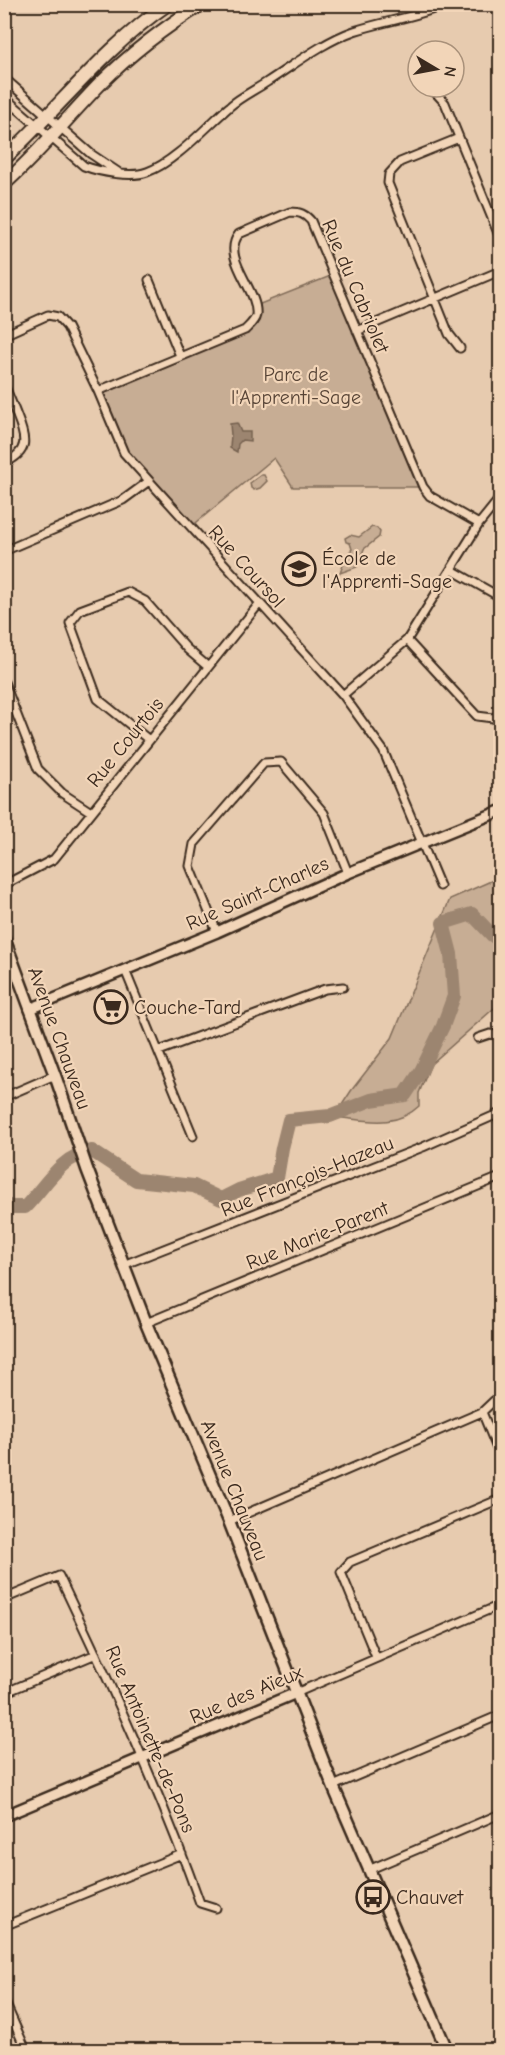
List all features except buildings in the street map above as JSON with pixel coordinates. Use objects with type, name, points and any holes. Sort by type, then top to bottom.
[{"type":"highway","points":[[4,159],[44,122],[114,48],[168,4]]},
{"type":"highway","points":[[4,184],[131,55],[202,4]]},
{"type":"main road","name":"Avenue Chauveau","points":[[4,938],[123,1265],[229,1521],[333,1786],[444,2050]]},
{"type":"street","points":[[4,78],[56,132],[74,159],[84,166],[97,171],[145,173],[157,168],[187,145],[232,104],[332,42],[352,32],[447,4]]},
{"type":"street","points":[[4,97],[119,172]]},
{"type":"street","points":[[441,99],[501,238]]},
{"type":"street","points":[[459,138],[400,162],[389,174],[388,183],[449,334],[460,348]]},
{"type":"street","name":"Rue du Cabriolet","points":[[98,391],[245,330],[256,315],[255,306],[234,255],[232,248],[234,239],[238,234],[290,212],[299,212],[311,221],[423,487],[430,496],[479,524]]},
{"type":"street","points":[[357,331],[501,271]]},
{"type":"street","points":[[149,280],[180,356]]},
{"type":"street","name":"Rue Coursol","points":[[4,335],[48,315],[58,317],[67,327],[98,391],[124,453],[343,695],[383,750],[440,886]]},
{"type":"street","points":[[4,385],[25,436],[22,450],[14,458],[4,463]]},
{"type":"street","points":[[4,551],[123,500],[149,481]]},
{"type":"street","points":[[343,695],[407,640],[479,524],[501,498]]},
{"type":"street","points":[[452,570],[501,597]]},
{"type":"street","points":[[149,740],[98,699],[70,623],[80,610],[128,592],[145,601],[186,649],[207,666]]},
{"type":"street","name":"Rue Courtois","points":[[4,885],[54,859],[259,604]]},
{"type":"street","points":[[407,640],[477,716],[493,718],[501,714]]},
{"type":"street","points":[[4,682],[38,769],[62,793],[91,812]]},
{"type":"street","points":[[217,932],[190,866],[194,844],[264,763],[281,762],[324,813],[348,873]]},
{"type":"street","name":"Rue Saint-Charles","points":[[30,1009],[217,932],[348,873],[501,811]]},
{"type":"street","points":[[125,970],[193,1136]]},
{"type":"street","points":[[159,1051],[325,988],[343,987]]},
{"type":"street","points":[[478,1038],[490,1034],[501,1036]]},
{"type":"street","points":[[4,1097],[55,1075]]},
{"type":"street","name":"Rue François-Hazeau","points":[[123,1265],[423,1147],[501,1113]]},
{"type":"street","name":"Rue Marie-Parent","points":[[146,1323],[501,1177]]},
{"type":"street","points":[[229,1521],[482,1412],[501,1395]]},
{"type":"street","points":[[482,1412],[501,1456]]},
{"type":"street","points":[[376,1657],[341,1572],[350,1562],[501,1499]]},
{"type":"street","name":"Rue Antoinette-de-Pons","points":[[4,1598],[59,1576],[164,1806],[200,1903],[216,1908]]},
{"type":"street","name":"Rue des Aïeux","points":[[4,1816],[501,1605]]},
{"type":"street","points":[[4,1693],[96,1654]]},
{"type":"street","points":[[333,1786],[501,1715]]},
{"type":"street","points":[[369,1871],[501,1814]]},
{"type":"street","points":[[4,1926],[182,1854]]},
{"type":"street","points":[[4,2000],[26,2050]]},
{"type":"green space","name":"Parc de l'Apprenti-Sage","points":[[333,275],[423,487],[293,487],[274,458],[191,527],[124,453],[98,391],[252,323],[255,306]]},
{"type":"green space","points":[[264,475],[267,481],[254,490],[250,483]]},
{"type":"green space","points":[[372,527],[377,528],[380,532],[379,537],[364,549],[357,567],[340,573],[352,549],[345,538],[350,535],[359,537]]},
{"type":"green space","points":[[500,877],[500,1003],[431,1064],[419,1093],[419,1106],[409,1113],[389,1121],[331,1117],[392,1038],[450,899]]},
{"type":"shaded area","points":[[237,423],[241,432],[250,432],[250,441],[242,440],[238,444],[237,452],[230,448],[230,424]]},
{"type":"waterway","points":[[4,1204],[11,1207],[25,1207],[62,1165],[81,1154],[92,1151],[136,1180],[194,1186],[221,1199],[239,1190],[277,1178],[289,1120],[330,1116],[371,1100],[405,1095],[421,1071],[443,1026],[454,996],[451,954],[443,923],[472,914],[500,941]]},
{"type":"place","name":"École de l'Apprenti-Sage","points":[[299,569]]},
{"type":"place","name":"Couche-Tard","points":[[111,1007]]},
{"type":"place","name":"Chauvet","points":[[373,1897]]}]
